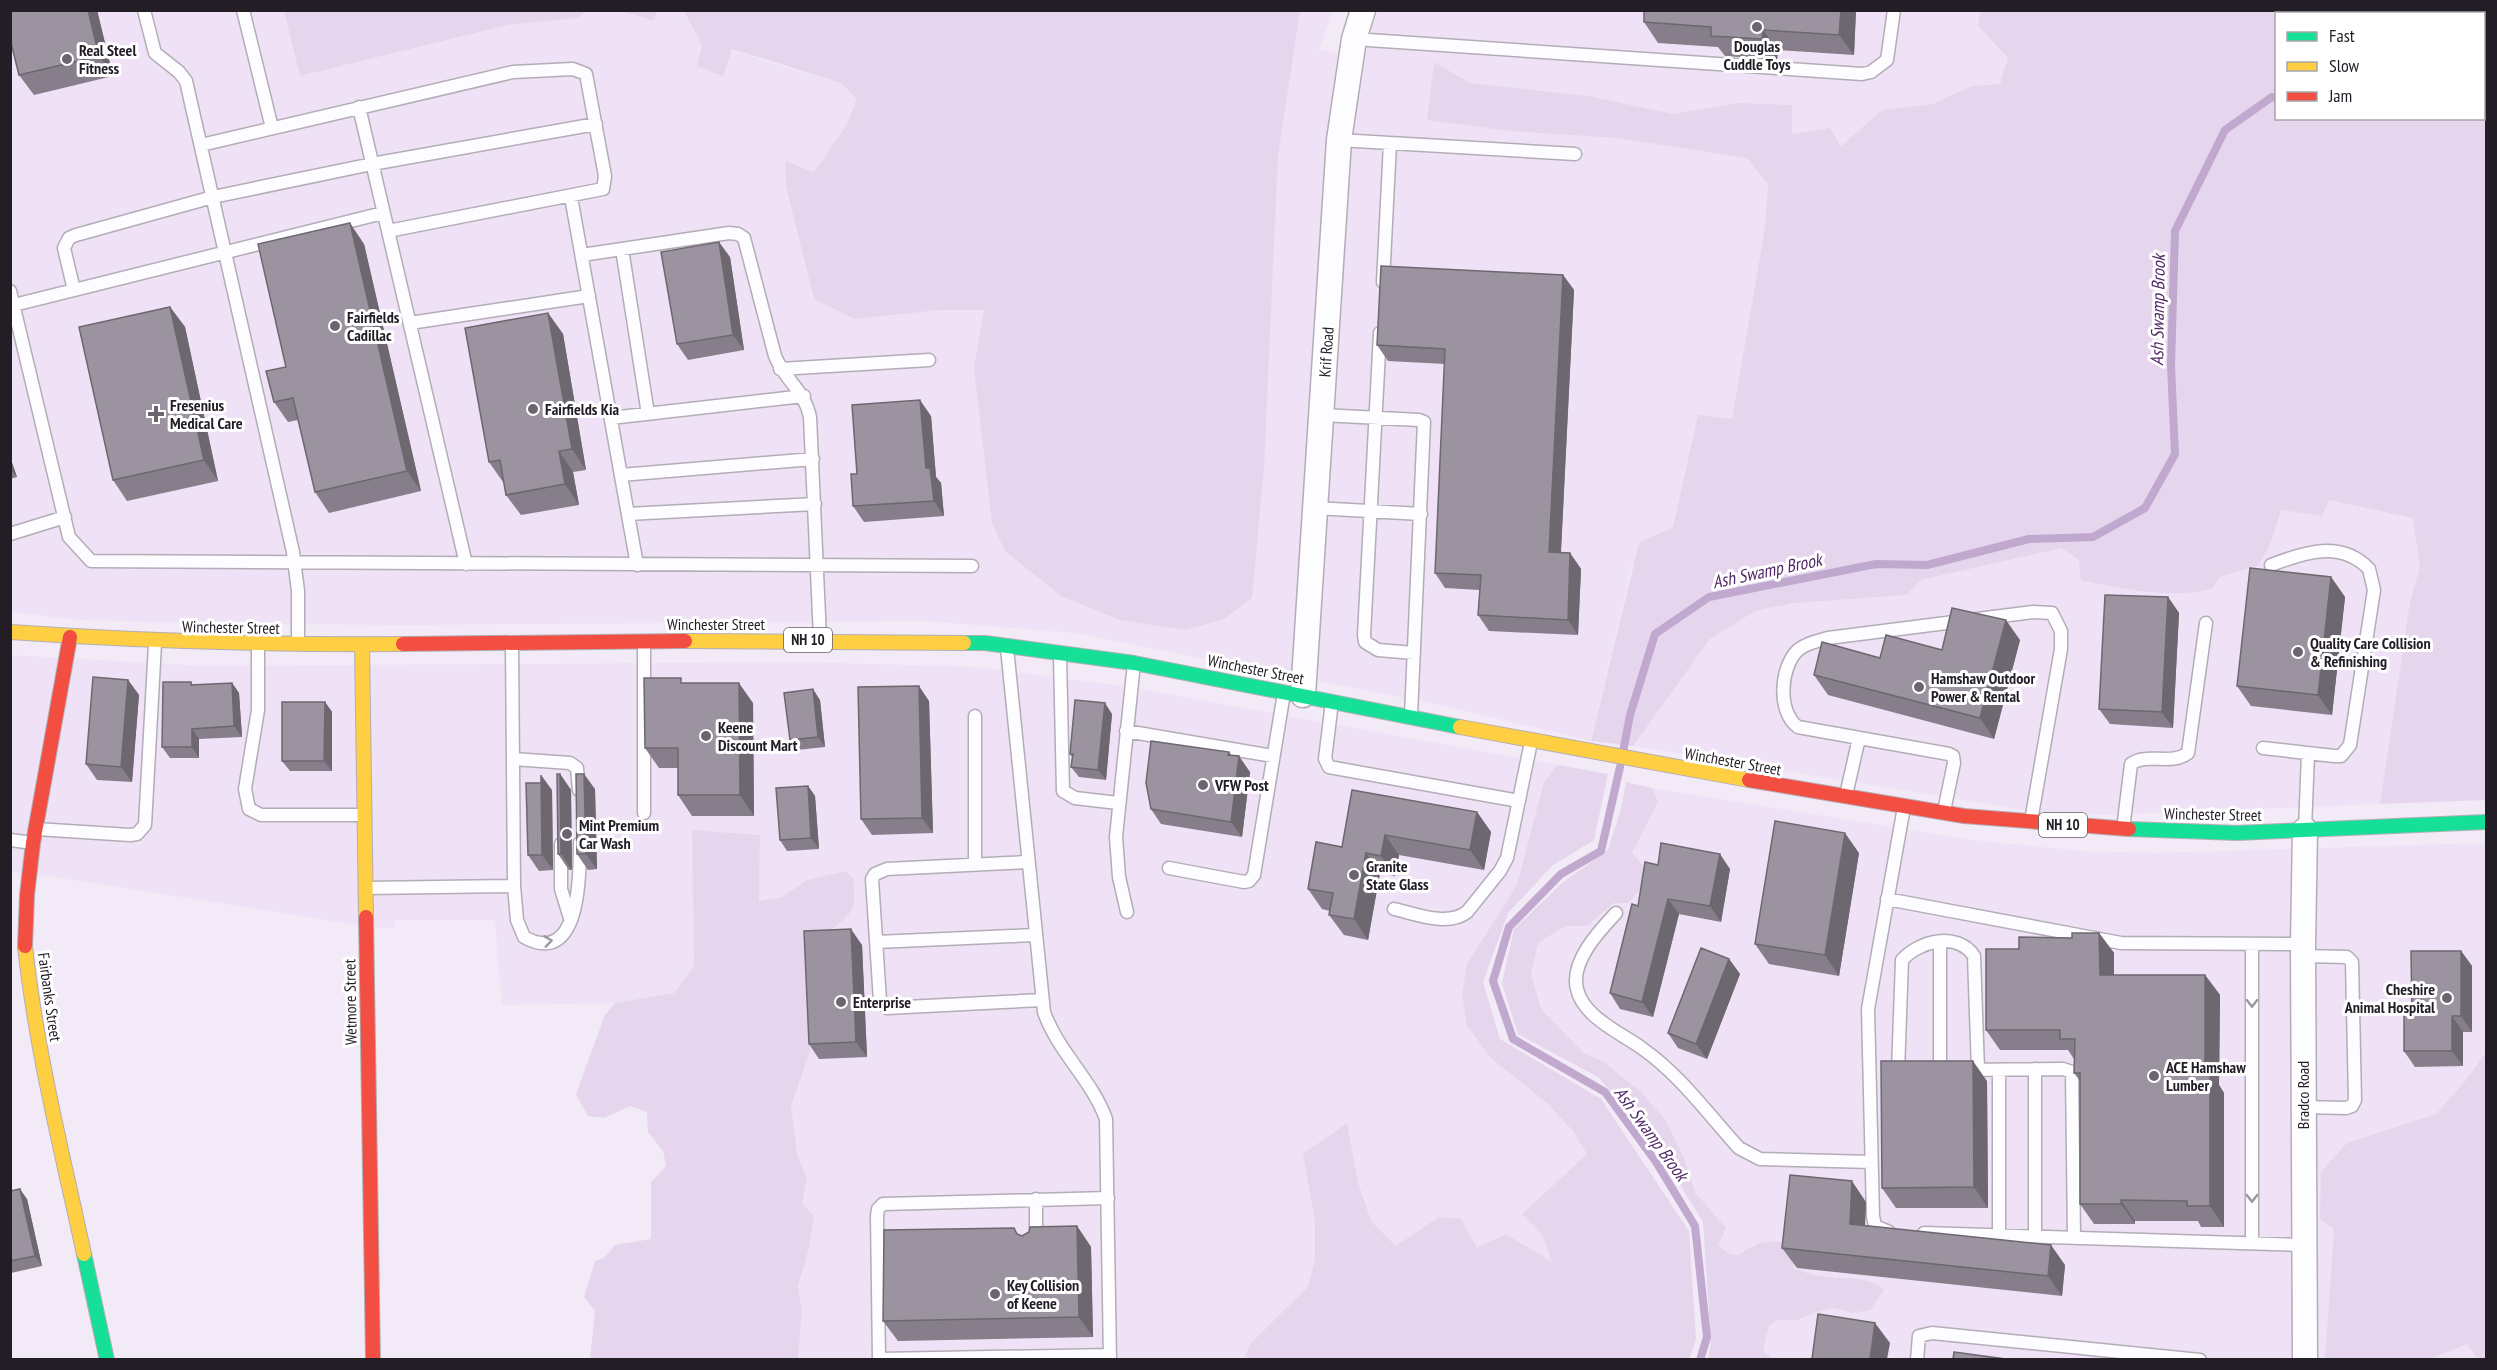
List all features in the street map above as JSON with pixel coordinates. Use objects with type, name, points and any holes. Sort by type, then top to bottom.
[{"type":"main road","name":"Winchester Street","points":[[10,632],[155,642],[258,645],[820,640],[1006,644],[1134,663],[1332,700],[1595,754],[1943,813],[2123,829],[2237,833],[2487,822]]},
{"type":"main road","name":"Fairbanks Street","points":[[70,637],[35,829],[27,895],[26,943],[30,992],[49,1095],[107,1359]]},
{"type":"main road","name":"Wetmore Street","points":[[362,644],[373,1359]]},
{"type":"street","name":"Krif Road","points":[[1293,693],[1316,508],[1339,140],[1354,39],[1363,10]]},
{"type":"street","name":"Bradco Road","points":[[2305,1359],[2303,950],[2306,830]]},
{"type":"lane","points":[[144,10],[155,53],[179,72],[186,81],[295,563],[298,645]]},
{"type":"lane","points":[[243,10],[272,128]]},
{"type":"lane","points":[[1354,39],[1862,74],[1871,72],[1887,60],[1890,52],[1894,10]]},
{"type":"lane","points":[[201,146],[513,72],[573,69],[580,70],[588,79],[605,184],[603,189],[388,231]]},
{"type":"lane","points":[[359,107],[466,564]]},
{"type":"lane","points":[[74,290],[64,248],[69,237],[213,197],[372,164],[596,124]]},
{"type":"lane","points":[[1339,140],[1575,154]]},
{"type":"lane","points":[[1382,298],[1390,143]]},
{"type":"lane","points":[[571,197],[637,565]]},
{"type":"lane","points":[[14,305],[383,213]]},
{"type":"lane","points":[[582,255],[729,233],[738,234],[744,238],[780,369],[804,396],[810,417],[820,640]]},
{"type":"lane","points":[[622,249],[648,414]]},
{"type":"lane","points":[[10,291],[69,537],[92,561],[972,566]]},
{"type":"lane","points":[[410,323],[589,296]]},
{"type":"lane","points":[[1381,322],[1365,642],[1378,650],[1414,653]]},
{"type":"lane","points":[[780,369],[929,360]]},
{"type":"lane","points":[[611,418],[804,396]]},
{"type":"lane","points":[[1322,415],[1424,422],[1411,716]]},
{"type":"lane","points":[[621,476],[813,459]]},
{"type":"lane","points":[[628,514],[815,504]]},
{"type":"lane","points":[[1316,508],[1421,514]]},
{"type":"lane","points":[[10,534],[65,517]]},
{"type":"lane","points":[[2263,748],[2341,756],[2350,745],[2373,580],[2369,569],[2361,561],[2349,554],[2330,550],[2299,554],[2271,565]]},
{"type":"lane","points":[[1943,813],[1953,756],[1798,727],[1786,713],[1784,701],[1789,663],[1797,651],[1807,644],[1828,638],[2033,612],[2052,613],[2061,631],[2061,649],[2031,822]]},
{"type":"lane","points":[[2123,829],[2131,764],[2140,760],[2176,759],[2188,753],[2206,623]]},
{"type":"lane","points":[[644,641],[644,813]]},
{"type":"lane","points":[[35,829],[130,835],[137,834],[145,825],[155,642]]},
{"type":"lane","points":[[512,642],[514,886],[517,920],[524,937],[534,942],[554,942],[562,937],[570,919],[580,887],[580,835]]},
{"type":"lane","points":[[1006,644],[1042,1000],[1049,1027],[1093,1093],[1106,1119],[1108,1198],[1110,1357],[879,1359],[877,1216],[878,1209],[883,1204],[1108,1198]]},
{"type":"lane","points":[[258,645],[258,710],[245,789],[249,809],[261,815],[363,815]]},
{"type":"lane","points":[[1060,652],[1063,791],[1075,798],[1118,803]]},
{"type":"lane","points":[[1127,912],[1119,876],[1116,837],[1134,663]]},
{"type":"lane","points":[[1169,867],[1239,882],[1249,881],[1254,875],[1274,756],[1293,693]]},
{"type":"lane","points":[[1332,700],[1325,759],[1329,767],[1520,801]]},
{"type":"lane","points":[[975,716],[975,864]]},
{"type":"lane","points":[[1126,731],[1274,756]]},
{"type":"lane","points":[[1845,796],[1858,738]]},
{"type":"lane","points":[[1394,909],[1445,920],[1460,917],[1467,912],[1507,858],[1531,741]]},
{"type":"lane","points":[[2306,830],[2308,753]]},
{"type":"lane","points":[[513,759],[570,763],[577,768],[579,801]]},
{"type":"lane","points":[[546,760],[559,774]]},
{"type":"lane","points":[[1888,1071],[1868,1010],[1904,806]]},
{"type":"lane","points":[[561,829],[561,889],[570,919]]},
{"type":"lane","points":[[10,840],[33,843]]},
{"type":"lane","points":[[1028,862],[887,869],[874,874],[872,879],[880,1001],[887,1008],[1042,1000]]},
{"type":"lane","points":[[365,888],[514,886]]},
{"type":"lane","points":[[1887,899],[2121,944],[2252,944],[2347,957],[2352,962],[2355,1100],[2352,1106],[2346,1108],[2303,1107]]},
{"type":"lane","points":[[1616,914],[1593,940],[1576,973],[1576,988],[1588,1011],[1653,1057],[1673,1075],[1739,1148],[1752,1155],[1760,1159],[1871,1162]]},
{"type":"lane","points":[[876,942],[1035,935]]},
{"type":"lane","points":[[1978,1070],[1974,956],[1962,945],[1928,942],[1919,946],[1902,960],[1888,1071],[1871,1162],[1873,1216],[1878,1229],[2305,1245]]},
{"type":"lane","points":[[1940,942],[1935,1070],[2063,1069],[2072,1072],[2074,1238]]},
{"type":"lane","points":[[2252,944],[2252,1243]]},
{"type":"lane","points":[[2035,1069],[2035,1236]]},
{"type":"lane","points":[[1999,1070],[1999,1235]]},
{"type":"lane","points":[[1036,1199],[1036,1248]]},
{"type":"lane","points":[[1917,1359],[1918,1336],[1932,1333],[2200,1359]]},
{"type":"shaded area","points":[[284,10],[586,11],[578,18],[508,25],[300,76]]},
{"type":"shaded area","points":[[1980,10],[1978,26],[2008,58],[2000,84],[1971,86],[1933,104],[1882,110],[1841,146],[1792,134],[1792,106],[1737,103],[1673,114],[1589,96],[1470,83],[1434,62],[1427,120],[1510,131],[1617,138],[1747,158],[1768,184],[1765,228],[1732,420],[1698,416],[1673,527],[1632,565],[1591,741],[1449,707],[1075,633],[927,621],[236,624],[79,620],[11,612],[11,11],[284,11],[300,76],[508,25],[578,18],[586,11],[620,11],[654,21],[657,11],[684,11],[702,45],[697,66],[731,49],[841,83],[857,99],[846,126],[814,172],[785,161],[786,186],[814,299],[939,310],[983,310],[950,11],[1333,11],[1319,50],[1365,55],[1377,11]]},
{"type":"shaded area","points":[[620,11],[657,11],[654,21]]},
{"type":"shaded area","points":[[684,11],[1300,11],[1278,155],[1264,467],[1252,598],[1224,619],[1185,630],[1120,620],[1061,596],[1005,551],[992,523],[974,368],[984,310],[939,310],[855,319],[814,299],[786,186],[785,161],[814,172],[846,126],[857,99],[841,83],[732,49],[723,76],[697,66],[702,45]]},
{"type":"shaded area","points":[[1980,11],[2486,11],[2486,800],[2380,804],[2410,602],[2420,567],[2413,518],[2329,500],[2322,516],[2281,510],[2269,547],[2258,566],[2221,576],[2212,589],[2163,593],[2081,580],[2079,560],[2061,548],[1921,580],[1906,595],[1795,603],[1755,611],[1710,639],[1633,746],[1591,741],[1639,543],[1673,527],[1698,415],[1732,419],[1765,228],[1768,184],[1747,158],[1617,138],[1510,131],[1427,120],[1434,62],[1470,83],[1589,96],[1673,114],[1737,103],[1792,105],[1792,134],[1830,128],[1841,146],[1882,110],[1933,104],[1971,86],[2000,84],[2008,58],[1978,26]]},
{"type":"shaded area","points":[[2329,500],[2413,518],[2418,539],[2420,567],[2410,602],[2380,804],[2103,815],[2035,812],[1633,746],[1710,639],[1755,611],[1921,580],[2061,548],[2079,560],[2212,589],[2221,576],[2258,566],[2281,510],[2322,516]]},
{"type":"shaded area","points":[[10,655],[204,666],[803,662],[976,667],[1123,686],[1558,765],[1544,782],[1518,885],[1467,964],[1467,1026],[1491,1058],[1546,1102],[1573,1131],[1587,1154],[1523,1214],[1542,1234],[1553,1263],[1506,1234],[1477,1249],[1439,1217],[1396,1246],[1371,1221],[1358,1182],[1347,1123],[1303,1154],[1315,1222],[1315,1259],[1308,1287],[1250,1344],[1244,1359],[798,1359],[802,1310],[798,1286],[809,1248],[814,1216],[802,1203],[807,1179],[797,1153],[790,1106],[811,1048],[812,941],[856,897],[853,878],[844,871],[807,880],[782,897],[759,901],[760,835],[692,830],[694,966],[674,993],[615,1003],[502,1005],[495,920],[395,920],[395,927],[377,928],[11,872]]},
{"type":"shaded area","points":[[1558,765],[1608,774],[1594,840],[1552,866],[1508,913],[1483,982],[1500,1039],[1601,1099],[1689,1231],[1696,1340],[1689,1359],[1244,1359],[1250,1344],[1308,1287],[1315,1259],[1315,1222],[1303,1154],[1347,1123],[1358,1182],[1371,1221],[1396,1246],[1439,1217],[1461,1219],[1477,1248],[1506,1234],[1552,1262],[1542,1234],[1522,1214],[1587,1154],[1573,1131],[1546,1102],[1491,1058],[1467,1026],[1462,995],[1467,964],[1517,885],[1544,782]]},
{"type":"shaded area","points":[[1626,782],[1652,788],[1658,802],[1632,853],[1643,866],[1646,883],[1628,903],[1614,903],[1587,926],[1569,926],[1558,930],[1538,944],[1531,974],[1541,1009],[1584,1053],[1602,1061],[1639,1090],[1665,1119],[1684,1158],[1695,1192],[1726,1228],[1718,1246],[1730,1254],[1739,1255],[1757,1244],[1776,1241],[1790,1245],[1794,1269],[1811,1274],[1865,1280],[1884,1290],[1870,1310],[1852,1313],[1834,1308],[1797,1320],[1777,1320],[1769,1326],[1763,1350],[1773,1359],[1708,1359],[1711,1342],[1703,1222],[1638,1122],[1598,1077],[1518,1034],[1502,983],[1514,929],[1562,883],[1608,850],[1621,809]]},
{"type":"shaded area","points":[[1652,788],[1972,840],[2081,851],[2156,853],[2486,843],[2486,1052],[2466,1080],[2436,1114],[2400,1126],[2334,1229],[2325,1359],[1773,1359],[1763,1350],[1769,1326],[1777,1320],[1797,1320],[1834,1308],[1852,1313],[1854,1278],[1826,1277],[1794,1269],[1790,1245],[1753,1244],[1740,1255],[1730,1254],[1718,1246],[1726,1228],[1695,1192],[1684,1158],[1617,1074],[1602,1061],[1584,1053],[1541,1009],[1531,974],[1538,944],[1558,930],[1569,926],[1587,926],[1614,903],[1643,866],[1632,853],[1658,802]]},
{"type":"shaded area","points":[[692,830],[760,835],[759,901],[782,897],[807,880],[845,871],[853,878],[854,903],[852,909],[830,930],[811,1011],[811,1048],[791,1106],[797,1153],[807,1179],[802,1203],[814,1216],[809,1248],[798,1286],[802,1310],[798,1359],[590,1359],[595,1311],[584,1297],[595,1261],[604,1258],[615,1245],[651,1239],[651,1182],[666,1166],[663,1151],[648,1132],[647,1112],[630,1106],[604,1118],[588,1116],[576,1094],[605,1015],[615,1003],[674,993],[694,966]]},
{"type":"shaded area","points":[[2486,1052],[2486,1359],[2478,1359],[2467,1344],[2431,1359],[2325,1359],[2334,1229],[2320,1219],[2321,1172],[2347,1143],[2436,1114],[2466,1080]]},
{"type":"shaded area","points":[[2467,1344],[2478,1359],[2431,1360]]},
{"type":"building","name":"Real Steel Fitness","points":[[10,10],[88,10],[99,56],[19,75],[10,39]]},
{"type":"building","points":[[1644,10],[1841,10],[1839,35],[1763,30],[1762,39],[1711,36],[1711,27],[1644,22]]},
{"type":"building","name":"Fairfields Cadillac","points":[[350,223],[407,471],[315,492],[293,398],[274,402],[266,371],[286,367],[258,244]]},
{"type":"building","points":[[719,242],[733,335],[677,344],[661,252]]},
{"type":"building","points":[[1381,266],[1563,275],[1549,552],[1570,553],[1568,620],[1478,615],[1481,575],[1435,573],[1445,349],[1377,345]]},
{"type":"building","name":"Fresenius Medical Care","points":[[170,307],[204,460],[113,480],[79,327]]},
{"type":"building","name":"Fairfields Kia","points":[[548,313],[572,449],[559,451],[565,484],[506,495],[500,460],[489,462],[465,328]]},
{"type":"building","points":[[920,400],[926,468],[930,468],[934,501],[853,506],[851,474],[857,474],[852,405]]},
{"type":"building","name":"Quality Care Collision & Refinishing","points":[[2250,568],[2331,577],[2318,695],[2237,686]]},
{"type":"building","points":[[2105,595],[2168,597],[2162,712],[2099,709]]},
{"type":"building","points":[[1952,608],[2006,620],[1980,718],[1814,675],[1822,642],[1880,658],[1886,635],[1942,650]]},
{"type":"building","points":[[93,677],[128,680],[121,767],[86,764]]},
{"type":"building","name":"Keene Discount Mart","points":[[644,678],[681,678],[681,683],[739,683],[740,795],[678,795],[678,748],[645,748]]},
{"type":"building","points":[[163,682],[191,682],[191,685],[232,683],[234,726],[192,729],[192,747],[162,747]]},
{"type":"building","points":[[919,686],[922,818],[861,819],[858,687]]},
{"type":"building","points":[[813,689],[818,737],[790,740],[784,693]]},
{"type":"building","points":[[1075,700],[1105,703],[1098,770],[1071,767]]},
{"type":"building","points":[[282,702],[325,702],[324,761],[282,761]]},
{"type":"building","name":"VFW Post","points":[[1151,741],[1229,752],[1228,755],[1239,756],[1231,822],[1151,809],[1146,783]]},
{"type":"building","points":[[557,774],[560,774],[561,854],[558,854]]},
{"type":"building","points":[[576,774],[584,774],[586,854],[577,854]]},
{"type":"building","points":[[541,775],[542,855],[528,855],[526,783],[541,783]]},
{"type":"building","points":[[808,786],[811,838],[780,840],[776,788]]},
{"type":"building","points":[[1352,790],[1477,812],[1470,850],[1385,835],[1381,856],[1366,853],[1354,919],[1329,915],[1333,893],[1308,889],[1316,842],[1342,847]]},
{"type":"building","points":[[1775,821],[1845,833],[1825,955],[1755,944]]},
{"type":"building","points":[[1661,843],[1720,854],[1710,906],[1668,899],[1642,1002],[1610,993],[1632,904],[1638,906],[1645,862],[1658,865]]},
{"type":"building","name":"Enterprise","points":[[851,929],[856,1042],[809,1044],[804,931]]},
{"type":"building","name":"ACE Hamshaw Lumber","points":[[2072,933],[2099,933],[2100,975],[2205,975],[2205,1072],[2210,1072],[2210,1206],[2187,1206],[2187,1201],[2121,1200],[2121,1204],[2080,1204],[2080,1073],[2074,1073],[2075,1039],[2060,1039],[2060,1030],[1986,1030],[1986,949],[2019,949],[2019,937],[2072,938]]},
{"type":"building","points":[[1701,948],[1729,959],[1696,1044],[1668,1033]]},
{"type":"building","name":"Cheshire Animal Hospital","points":[[2411,951],[2461,951],[2461,1016],[2452,1016],[2452,1051],[2404,1051],[2404,1015],[2412,1015]]},
{"type":"building","points":[[1881,1061],[1973,1061],[1974,1187],[1882,1188]]},
{"type":"building","points":[[1790,1175],[1852,1181],[1850,1224],[2051,1245],[2048,1276],[1782,1248]]},
{"type":"building","points":[[20,1189],[35,1256],[10,1261],[10,1191]]},
{"type":"building","name":"Key Collision of Keene","points":[[1077,1226],[1079,1317],[883,1321],[884,1230],[1014,1228],[1017,1234],[1022,1236],[1029,1232],[1030,1227]]},
{"type":"building","points":[[1818,1314],[1875,1323],[1870,1359],[1812,1359]]},
{"type":"building","points":[[1954,1352],[2006,1359],[1953,1359]]},
{"type":"waterway","name":"Ash Swamp Brook","points":[[1623,752],[1630,715],[1655,634],[1709,597],[1876,564],[1927,565],[2029,539],[2093,537],[2145,508],[2175,454],[2171,365],[2175,231],[2225,130],[2272,97],[2275,98]]},
{"type":"waterway","name":"Ash Swamp Brook","points":[[1620,767],[1601,851],[1561,874],[1509,927],[1493,981],[1513,1039],[1605,1092],[1656,1162],[1695,1226],[1707,1337],[1700,1360]]},
{"type":"traffic: fast","points":[[964,643],[985,643],[1134,663],[1460,727]]},
{"type":"traffic: fast","points":[[2129,829],[2237,833],[2486,822]]},
{"type":"traffic: fast","points":[[84,1254],[107,1360]]},
{"type":"traffic: slow","points":[[10,632],[206,642],[403,644]]},
{"type":"traffic: slow","points":[[685,641],[964,643]]},
{"type":"traffic: slow","points":[[362,644],[366,917]]},
{"type":"traffic: slow","points":[[1460,727],[1749,780]]},
{"type":"traffic: slow","points":[[25,946],[43,1062],[84,1254]]},
{"type":"traffic: jam","points":[[25,946],[27,895],[33,843],[70,637]]},
{"type":"traffic: jam","points":[[403,644],[685,641]]},
{"type":"traffic: jam","points":[[1749,780],[1964,816],[2129,829]]},
{"type":"traffic: jam","points":[[366,917],[373,1360]]},
{"type":"place","name":"Douglas Cuddle Toys","points":[[1757,27]]},
{"type":"place","name":"Real Steel Fitness","points":[[67,59]]},
{"type":"place","name":"Fairfields Cadillac","points":[[335,326]]},
{"type":"place","name":"Fairfields Kia","points":[[533,409]]},
{"type":"place","name":"Fresenius Medical Care","points":[[156,414]]},
{"type":"place","name":"Quality Care Collision & Refinishing","points":[[2298,652]]},
{"type":"place","name":"Hamshaw Outdoor Power & Rental","points":[[1919,687]]},
{"type":"place","name":"Keene Discount Mart","points":[[706,736]]},
{"type":"place","name":"VFW Post","points":[[1203,785]]},
{"type":"place","name":"Mint Premium Car Wash","points":[[567,834]]},
{"type":"place","name":"Granite State Glass","points":[[1354,875]]},
{"type":"place","name":"Cheshire Animal Hospital","points":[[2447,998]]},
{"type":"place","name":"Enterprise","points":[[841,1002]]},
{"type":"place","name":"ACE Hamshaw Lumber","points":[[2154,1076]]},
{"type":"place","name":"Key Collision of Keene","points":[[995,1294]]}]
